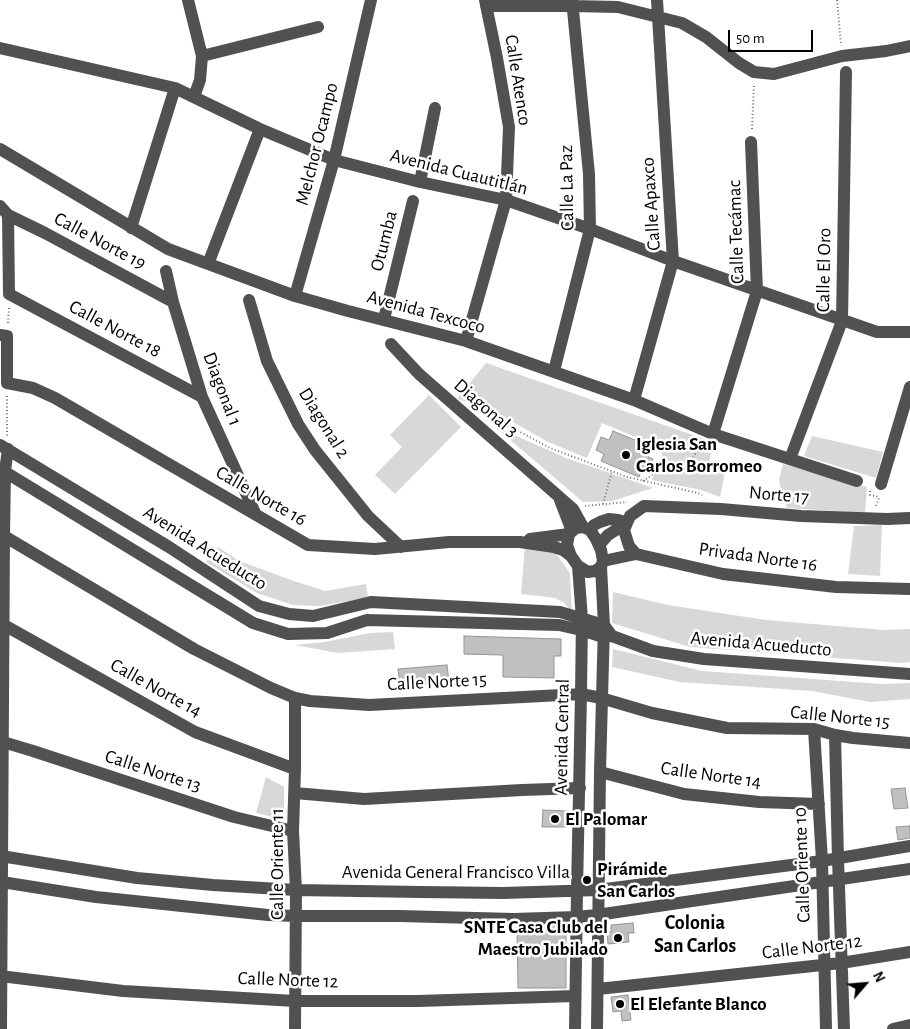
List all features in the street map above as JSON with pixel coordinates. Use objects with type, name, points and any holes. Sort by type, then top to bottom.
[{"type":"street","points":[[188,0],[202,56],[200,80],[194,97]]},
{"type":"street","name":"Melchor Ocampo","points":[[295,296],[334,160],[371,0]]},
{"type":"street","name":"Calle Apaxco","points":[[634,400],[673,262],[657,0]]},
{"type":"street","points":[[485,3],[572,3],[618,8],[658,16],[682,23],[706,37],[739,63],[754,72],[774,74],[842,56],[910,46]]},
{"type":"street","name":"Calle Atenco","points":[[466,341],[506,200],[509,127],[485,3]]},
{"type":"street","name":"Calle La Paz","points":[[554,371],[590,229],[589,174],[572,3]]},
{"type":"street","points":[[202,56],[318,27]]},
{"type":"street","name":"Avenida Cuautitlán","points":[[0,48],[175,88],[260,129],[334,160],[420,182],[506,200],[590,229],[673,262],[876,332],[910,332]]},
{"type":"street","name":"Calle El Oro","points":[[790,460],[842,320],[846,72]]},
{"type":"street","points":[[131,228],[175,88]]},
{"type":"street","points":[[420,182],[435,108]]},
{"type":"street","points":[[208,264],[260,129]]},
{"type":"street","name":"Calle Tecámac","points":[[713,434],[757,291],[751,142]]},
{"type":"street","name":"Avenida Texcoco","points":[[0,149],[168,249],[295,296],[466,341],[634,400],[713,434],[857,481]]},
{"type":"street","name":"Otumba","points":[[384,320],[413,201]]},
{"type":"street","points":[[3,213],[9,294]]},
{"type":"street","name":"Calle Norte 19","points":[[3,213],[45,233],[173,302]]},
{"type":"street","name":"Diagonal 1","points":[[166,271],[173,302],[202,397],[256,515]]},
{"type":"street","name":"Calle Norte 18","points":[[9,294],[202,397]]},
{"type":"street","name":"Diagonal 2","points":[[249,300],[267,361],[298,424],[314,450],[368,516],[401,546]]},
{"type":"street","points":[[4,336],[7,383]]},
{"type":"street","name":"Diagonal 3","points":[[391,344],[419,374],[572,508],[579,531]]},
{"type":"street","name":"Calle Norte 16","points":[[7,383],[33,388],[55,398],[308,545],[375,549],[449,542],[520,542],[563,550],[575,561]]},
{"type":"street","points":[[881,484],[910,387]]},
{"type":"street","points":[[1,1029],[2,490],[4,447]]},
{"type":"street","name":"Avenida Acueducto","points":[[4,447],[169,547],[259,606],[289,614],[313,616],[371,602],[560,612],[582,625],[653,651],[704,659],[910,674]]},
{"type":"street","name":"Avenida Acueducto","points":[[3,470],[253,622],[288,634],[327,633],[367,620],[582,625]]},
{"type":"street","name":"Diagonal 3","points":[[560,498],[579,531]]},
{"type":"street","points":[[630,552],[624,530],[630,516],[644,506]]},
{"type":"street","name":"Norte 17","points":[[644,506],[722,509],[801,516],[873,519],[910,518]]},
{"type":"street","points":[[579,531],[599,545],[601,550],[602,564],[595,571],[588,572],[575,561],[567,545],[579,531],[608,519],[627,523]]},
{"type":"street","points":[[599,545],[608,535],[627,523]]},
{"type":"street","name":"Calle Norte 16","points":[[520,542],[532,538],[579,531]]},
{"type":"street","name":"Calle Norte 15","points":[[2,536],[194,649],[295,698],[310,701],[369,705],[582,694],[652,713],[727,728],[814,729],[835,735],[910,743]]},
{"type":"street","name":"Privada Norte 16","points":[[602,564],[630,552],[723,574],[836,587],[910,589]]},
{"type":"street","name":"Avenida Central","points":[[575,561],[582,625],[575,1029]]},
{"type":"street","name":"Avenida Central","points":[[597,1029],[601,698],[606,633],[602,564]]},
{"type":"street","name":"Calle Norte 14","points":[[2,625],[195,732],[296,770]]},
{"type":"street","name":"Calle Oriente 11","points":[[295,698],[296,770],[293,831],[296,890],[295,1029]]},
{"type":"street","name":"Calle Oriente 10","points":[[814,729],[822,861],[826,1029]]},
{"type":"street","name":"Calle Oriente 10","points":[[835,735],[844,1029]]},
{"type":"street","name":"Calle Norte 13","points":[[3,742],[234,816],[293,831]]},
{"type":"street","name":"Calle Norte 14","points":[[600,772],[684,794],[759,802],[819,804]]},
{"type":"street","points":[[295,793],[364,799],[580,788]]},
{"type":"street","name":"Avenida General Francisco Villa","points":[[1,856],[138,878],[213,885],[296,890],[421,892],[576,891],[598,890],[838,859],[910,846]]},
{"type":"street","points":[[2,882],[96,898],[249,913],[296,916],[514,919],[598,915],[910,869]]},
{"type":"street","name":"Calle Norte 12","points":[[598,989],[825,965],[910,952]]},
{"type":"street","name":"Calle Norte 12","points":[[1,976],[123,991],[295,1001],[418,1001],[575,996]]},
{"type":"street","points":[[892,1029],[910,1025]]},
{"type":"path","points":[[837,0],[842,56]]},
{"type":"path","points":[[751,142],[754,72]]},
{"type":"path","points":[[4,336],[9,294]]},
{"type":"path","points":[[4,447],[7,383]]},
{"type":"path","points":[[475,423],[496,419],[550,448],[628,477],[698,492],[706,498]]},
{"type":"path","points":[[643,480],[652,474],[673,469],[693,458],[702,442],[713,434]]},
{"type":"path","points":[[603,504],[612,471]]},
{"type":"path","points":[[873,519],[879,498],[870,495],[870,491],[881,484]]},
{"type":"path","points":[[572,508],[633,502],[644,506]]},
{"type":"shaded area","points":[[486,363],[713,442],[709,464],[726,467],[720,497],[701,490],[652,480],[664,449],[602,423],[587,458],[548,442],[487,407],[457,399]]},
{"type":"shaded area","points":[[429,395],[461,427],[395,494],[375,475],[402,447],[390,435]]},
{"type":"shaded area","points":[[494,426],[566,458],[653,488],[612,501],[583,502]]},
{"type":"shaded area","points":[[812,436],[883,452],[876,478],[804,456]]},
{"type":"shaded area","points":[[783,464],[867,487],[865,513],[787,508],[779,480]]},
{"type":"shaded area","points":[[882,525],[880,576],[848,574],[854,526]]},
{"type":"shaded area","points":[[525,545],[551,547],[570,573],[572,612],[563,602],[555,598],[521,594]]},
{"type":"shaded area","points":[[218,547],[239,561],[325,591],[366,584],[368,598],[320,606],[293,605],[257,593],[206,562]]},
{"type":"shaded area","points":[[613,592],[668,605],[766,620],[884,630],[910,629],[910,662],[902,663],[690,647],[612,623]]},
{"type":"shaded area","points":[[393,632],[395,649],[338,653],[295,645],[325,642],[370,633]]},
{"type":"shaded area","points":[[613,649],[702,671],[882,684],[910,683],[910,699],[870,702],[812,691],[680,682],[612,667]]},
{"type":"shaded area","points":[[266,777],[284,787],[284,814],[276,818],[256,813]]},
{"type":"building","name":"Iglesia San Carlos Borromeo","points":[[613,431],[652,447],[648,457],[653,459],[647,472],[642,470],[639,477],[601,461],[604,454],[596,450],[601,437],[609,440]]},
{"type":"building","points":[[464,636],[561,639],[561,656],[554,656],[554,678],[503,677],[503,655],[464,654]]},
{"type":"building","points":[[447,665],[449,682],[400,686],[398,669]]},
{"type":"building","points":[[905,788],[908,808],[894,809],[891,789]]},
{"type":"building","name":"El Palomar","points":[[543,810],[568,811],[567,827],[542,827]]},
{"type":"building","points":[[910,826],[910,838],[898,840],[896,827]]},
{"type":"building","name":"SNTE Casa Club del Maestro Jubilado","points":[[633,923],[634,933],[628,933],[629,942],[608,944],[607,932],[611,932],[611,925]]},
{"type":"building","points":[[566,925],[566,988],[518,988],[517,927]]},
{"type":"building","name":"El Elefante Blanco","points":[[628,995],[631,1020],[622,1021],[621,1011],[613,1012],[611,997]]},
{"type":"place","name":"Iglesia San Carlos Borromeo","points":[[626,455]]},
{"type":"place","name":"El Palomar","points":[[555,819]]},
{"type":"place","name":"Pirámide San Carlos","points":[[587,880]]},
{"type":"place","name":"SNTE Casa Club del Maestro Jubilado","points":[[618,938]]},
{"type":"place","name":"El Elefante Blanco","points":[[620,1004]]},
{"type":"district","name":"Colonia San Carlos","points":[[695,934]]}]
